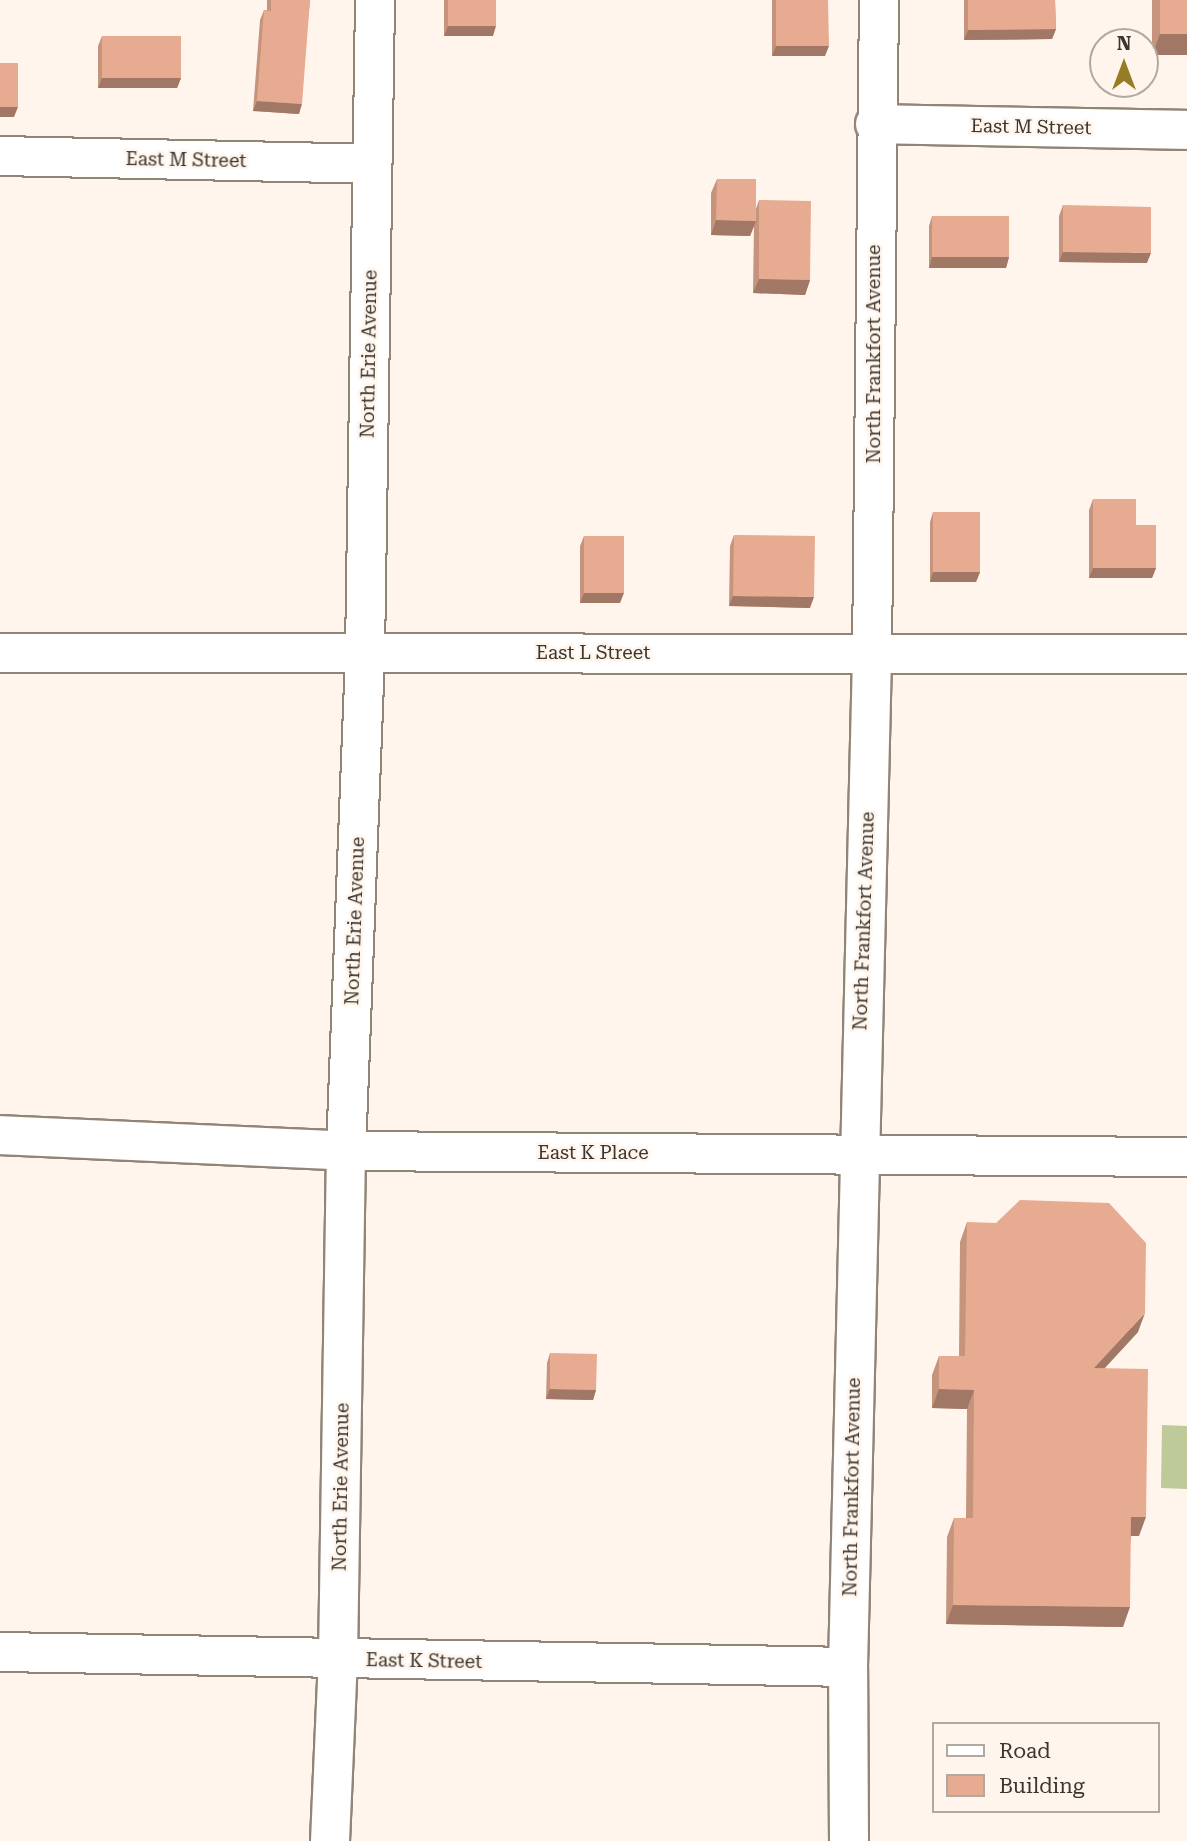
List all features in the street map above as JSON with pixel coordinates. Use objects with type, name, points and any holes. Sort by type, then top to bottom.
[{"type":"street","name":"North Erie Avenue","points":[[330,1841],[338,1659],[346,1151],[365,652],[374,0]]},
{"type":"street","name":"North Frankfort Avenue","points":[[849,1841],[848,1667],[858,1155],[872,654],[875,124],[879,0]]},
{"type":"street","name":"East M Street","points":[[875,124],[1187,130]]},
{"type":"street","name":"East M Street","points":[[0,156],[372,164]]},
{"type":"street","name":"East L Street","points":[[0,653],[1187,654]]},
{"type":"street","name":"East K Place","points":[[0,1135],[346,1151],[1187,1157]]},
{"type":"street","name":"East K Street","points":[[0,1652],[848,1667]]},
{"type":"green space","points":[[1162,1425],[1187,1426],[1187,1489],[1161,1488]]},
{"type":"building","points":[[271,0],[310,0],[302,104],[257,101],[264,10],[271,11]]},
{"type":"building","points":[[448,0],[496,0],[496,26],[448,26]]},
{"type":"building","points":[[776,0],[828,0],[829,46],[776,46]]},
{"type":"building","points":[[968,0],[1055,0],[1056,29],[968,30]]},
{"type":"building","points":[[1160,0],[1187,0],[1187,34],[1160,34]]},
{"type":"building","points":[[102,36],[181,36],[181,78],[102,78]]},
{"type":"building","points":[[0,63],[18,63],[18,107],[0,107]]},
{"type":"building","points":[[717,179],[756,179],[756,221],[716,220]]},
{"type":"building","points":[[759,200],[811,201],[810,280],[759,279]]},
{"type":"building","points":[[1063,205],[1151,207],[1151,253],[1063,252]]},
{"type":"building","points":[[932,216],[1009,216],[1009,257],[932,257]]},
{"type":"building","points":[[1093,499],[1136,499],[1136,525],[1156,525],[1156,568],[1093,568]]},
{"type":"building","points":[[933,512],[980,512],[980,572],[933,572]]},
{"type":"building","points":[[734,535],[815,536],[814,597],[733,596]]},
{"type":"building","points":[[584,536],[624,536],[624,593],[584,593]]},
{"type":"building","points":[[1020,1200],[1109,1203],[1146,1243],[1145,1313],[1094,1368],[1148,1369],[1146,1517],[1131,1517],[1130,1607],[953,1605],[954,1518],[973,1518],[974,1390],[939,1389],[939,1356],[965,1356],[967,1222],[996,1223]]},
{"type":"building","points":[[550,1353],[597,1354],[596,1390],[550,1389]]}]
